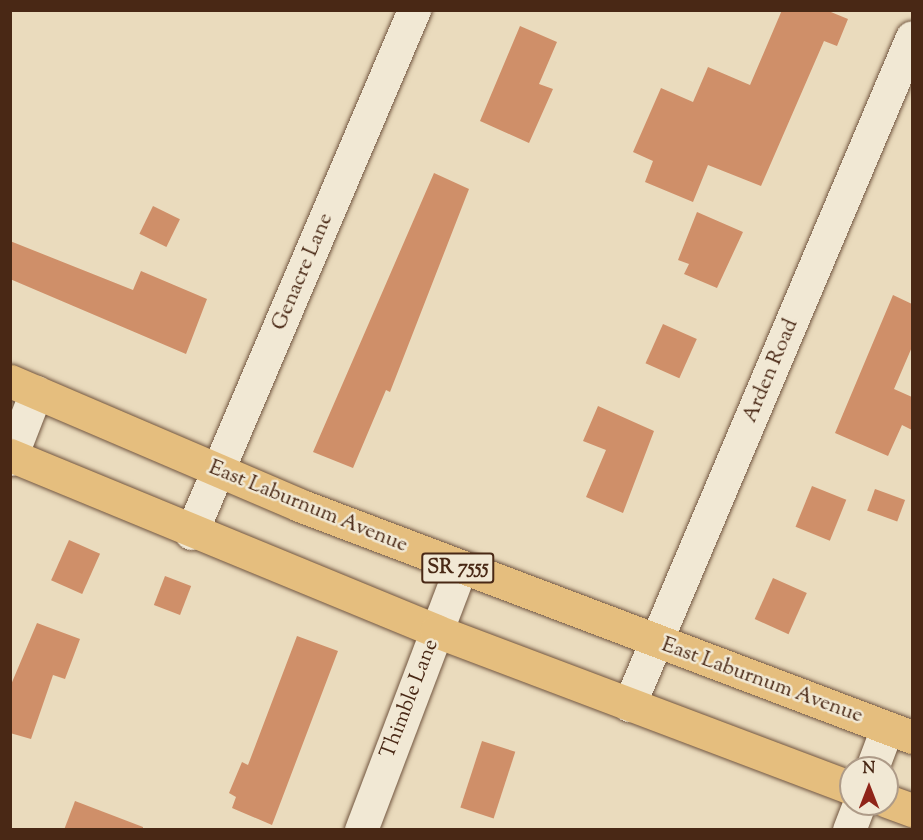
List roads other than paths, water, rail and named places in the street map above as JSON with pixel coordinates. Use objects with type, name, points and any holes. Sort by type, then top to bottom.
[{"type":"main road","name":"East Laburnum Avenue","points":[[23,387],[218,471],[460,569],[900,733]]},
{"type":"main road","points":[[11,457],[191,533],[436,631],[839,784]]},
{"type":"street","name":"Genacre Lane","points":[[191,533],[414,10]]},
{"type":"street","name":"Arden Road","points":[[629,705],[912,37]]},
{"type":"street","points":[[11,457],[23,387]]},
{"type":"street","name":"Thimble Lane","points":[[361,830],[460,569]]},
{"type":"street","points":[[882,756],[900,733]]}]
